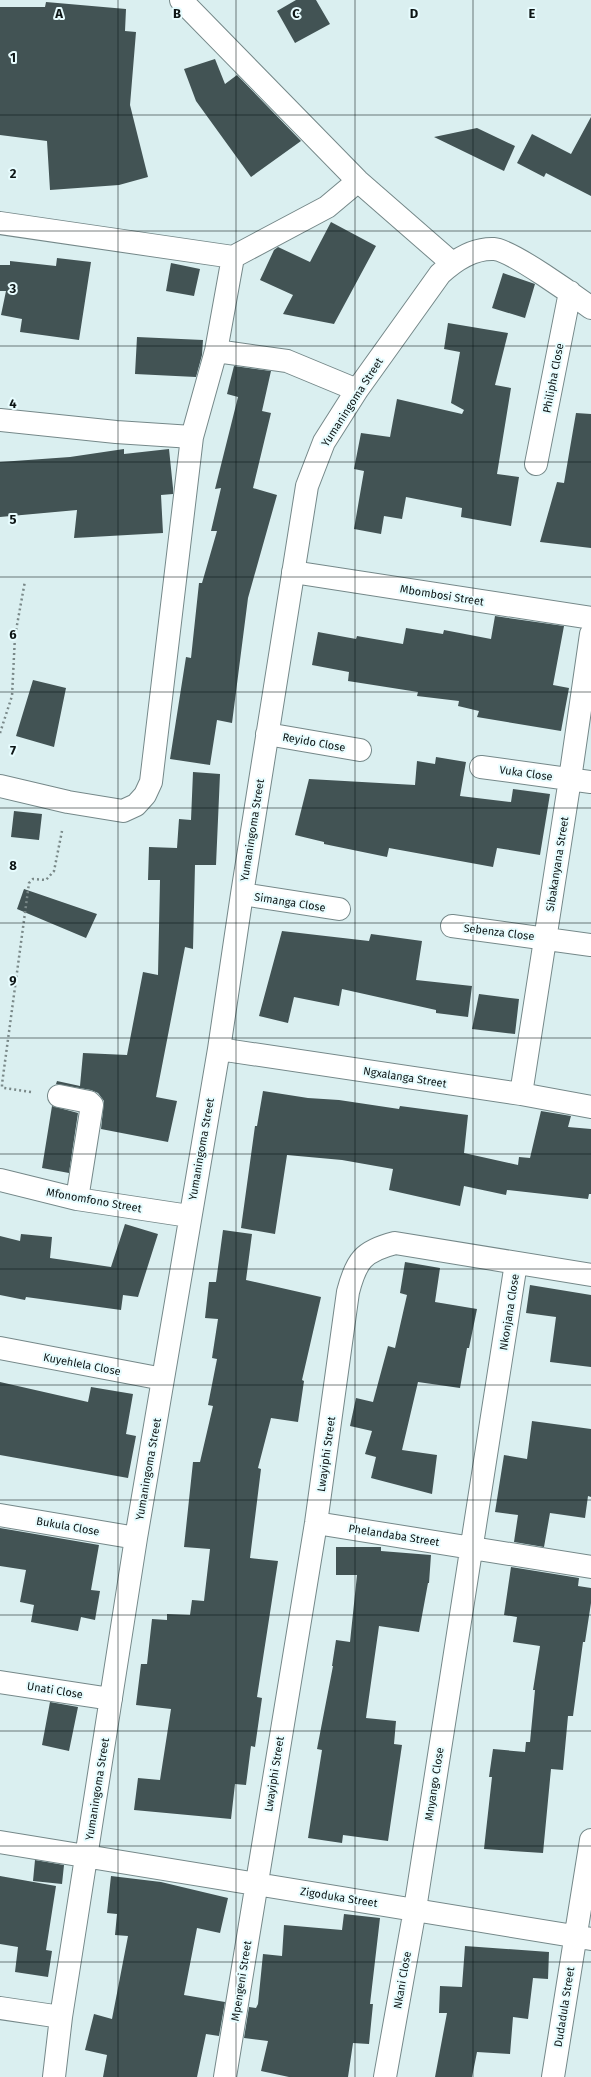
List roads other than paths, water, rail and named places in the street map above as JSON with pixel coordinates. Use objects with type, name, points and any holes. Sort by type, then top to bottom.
[{"type":"street","points":[[181,0],[358,181],[452,263]]},
{"type":"street","points":[[0,223],[233,257],[327,207],[358,181]]},
{"type":"street","name":"Yumaningoma Street","points":[[54,2077],[61,2017],[136,1538],[189,1216],[219,1049],[267,734],[307,486],[324,442],[357,390],[440,274],[452,263],[473,251],[495,249],[520,261],[570,292],[591,308]]},
{"type":"street","points":[[0,786],[68,802],[123,810],[136,805],[145,795],[151,782],[192,438],[216,351],[233,257]]},
{"type":"street","name":"Philipha Close","points":[[536,464],[570,292]]},
{"type":"street","points":[[216,351],[287,361],[357,390]]},
{"type":"street","points":[[0,420],[192,438]]},
{"type":"street","name":"Mbombosi Street","points":[[293,572],[591,618]]},
{"type":"street","name":"Sibakanyana Street","points":[[521,1094],[546,938],[581,781],[591,634]]},
{"type":"street","name":"Reyido Close","points":[[267,734],[360,750]]},
{"type":"street","name":"Vuka Close","points":[[481,766],[581,781]]},
{"type":"street","name":"Simanga Close","points":[[242,894],[338,909]]},
{"type":"street","name":"Sebenza Close","points":[[452,926],[591,944]]},
{"type":"street","name":"Ngxalanga Street","points":[[219,1049],[521,1094],[591,1107]]},
{"type":"street","points":[[59,1096],[89,1102],[92,1105],[77,1199]]},
{"type":"street","name":"Mfonomfono Street","points":[[0,1180],[77,1199],[189,1216]]},
{"type":"street","name":"Lwayiphi Street","points":[[256,1884],[316,1522],[348,1292],[353,1273],[362,1259],[376,1248],[395,1244],[591,1275]]},
{"type":"street","name":"Nkonjana Close","points":[[472,1548],[516,1263]]},
{"type":"street","name":"Kuyehlela Close","points":[[0,1348],[163,1379]]},
{"type":"street","name":"Bukula Close","points":[[0,1514],[136,1538]]},
{"type":"street","name":"Phelandaba Street","points":[[316,1522],[591,1566]]},
{"type":"street","name":"Mnyango Close","points":[[415,1909],[453,1659],[472,1548]]},
{"type":"street","name":"Unati Close","points":[[0,1682],[111,1699]]},
{"type":"street","name":"Dudadula Street","points":[[553,2077],[583,1937],[591,1840]]},
{"type":"street","name":"Zigoduka Street","points":[[0,1842],[583,1937]]},
{"type":"street","name":"Mpengeni Street","points":[[225,2077],[256,1884]]},
{"type":"street","name":"Nkani Close","points":[[385,2077],[415,1909]]},
{"type":"street","points":[[0,2008],[61,2017]]}]
